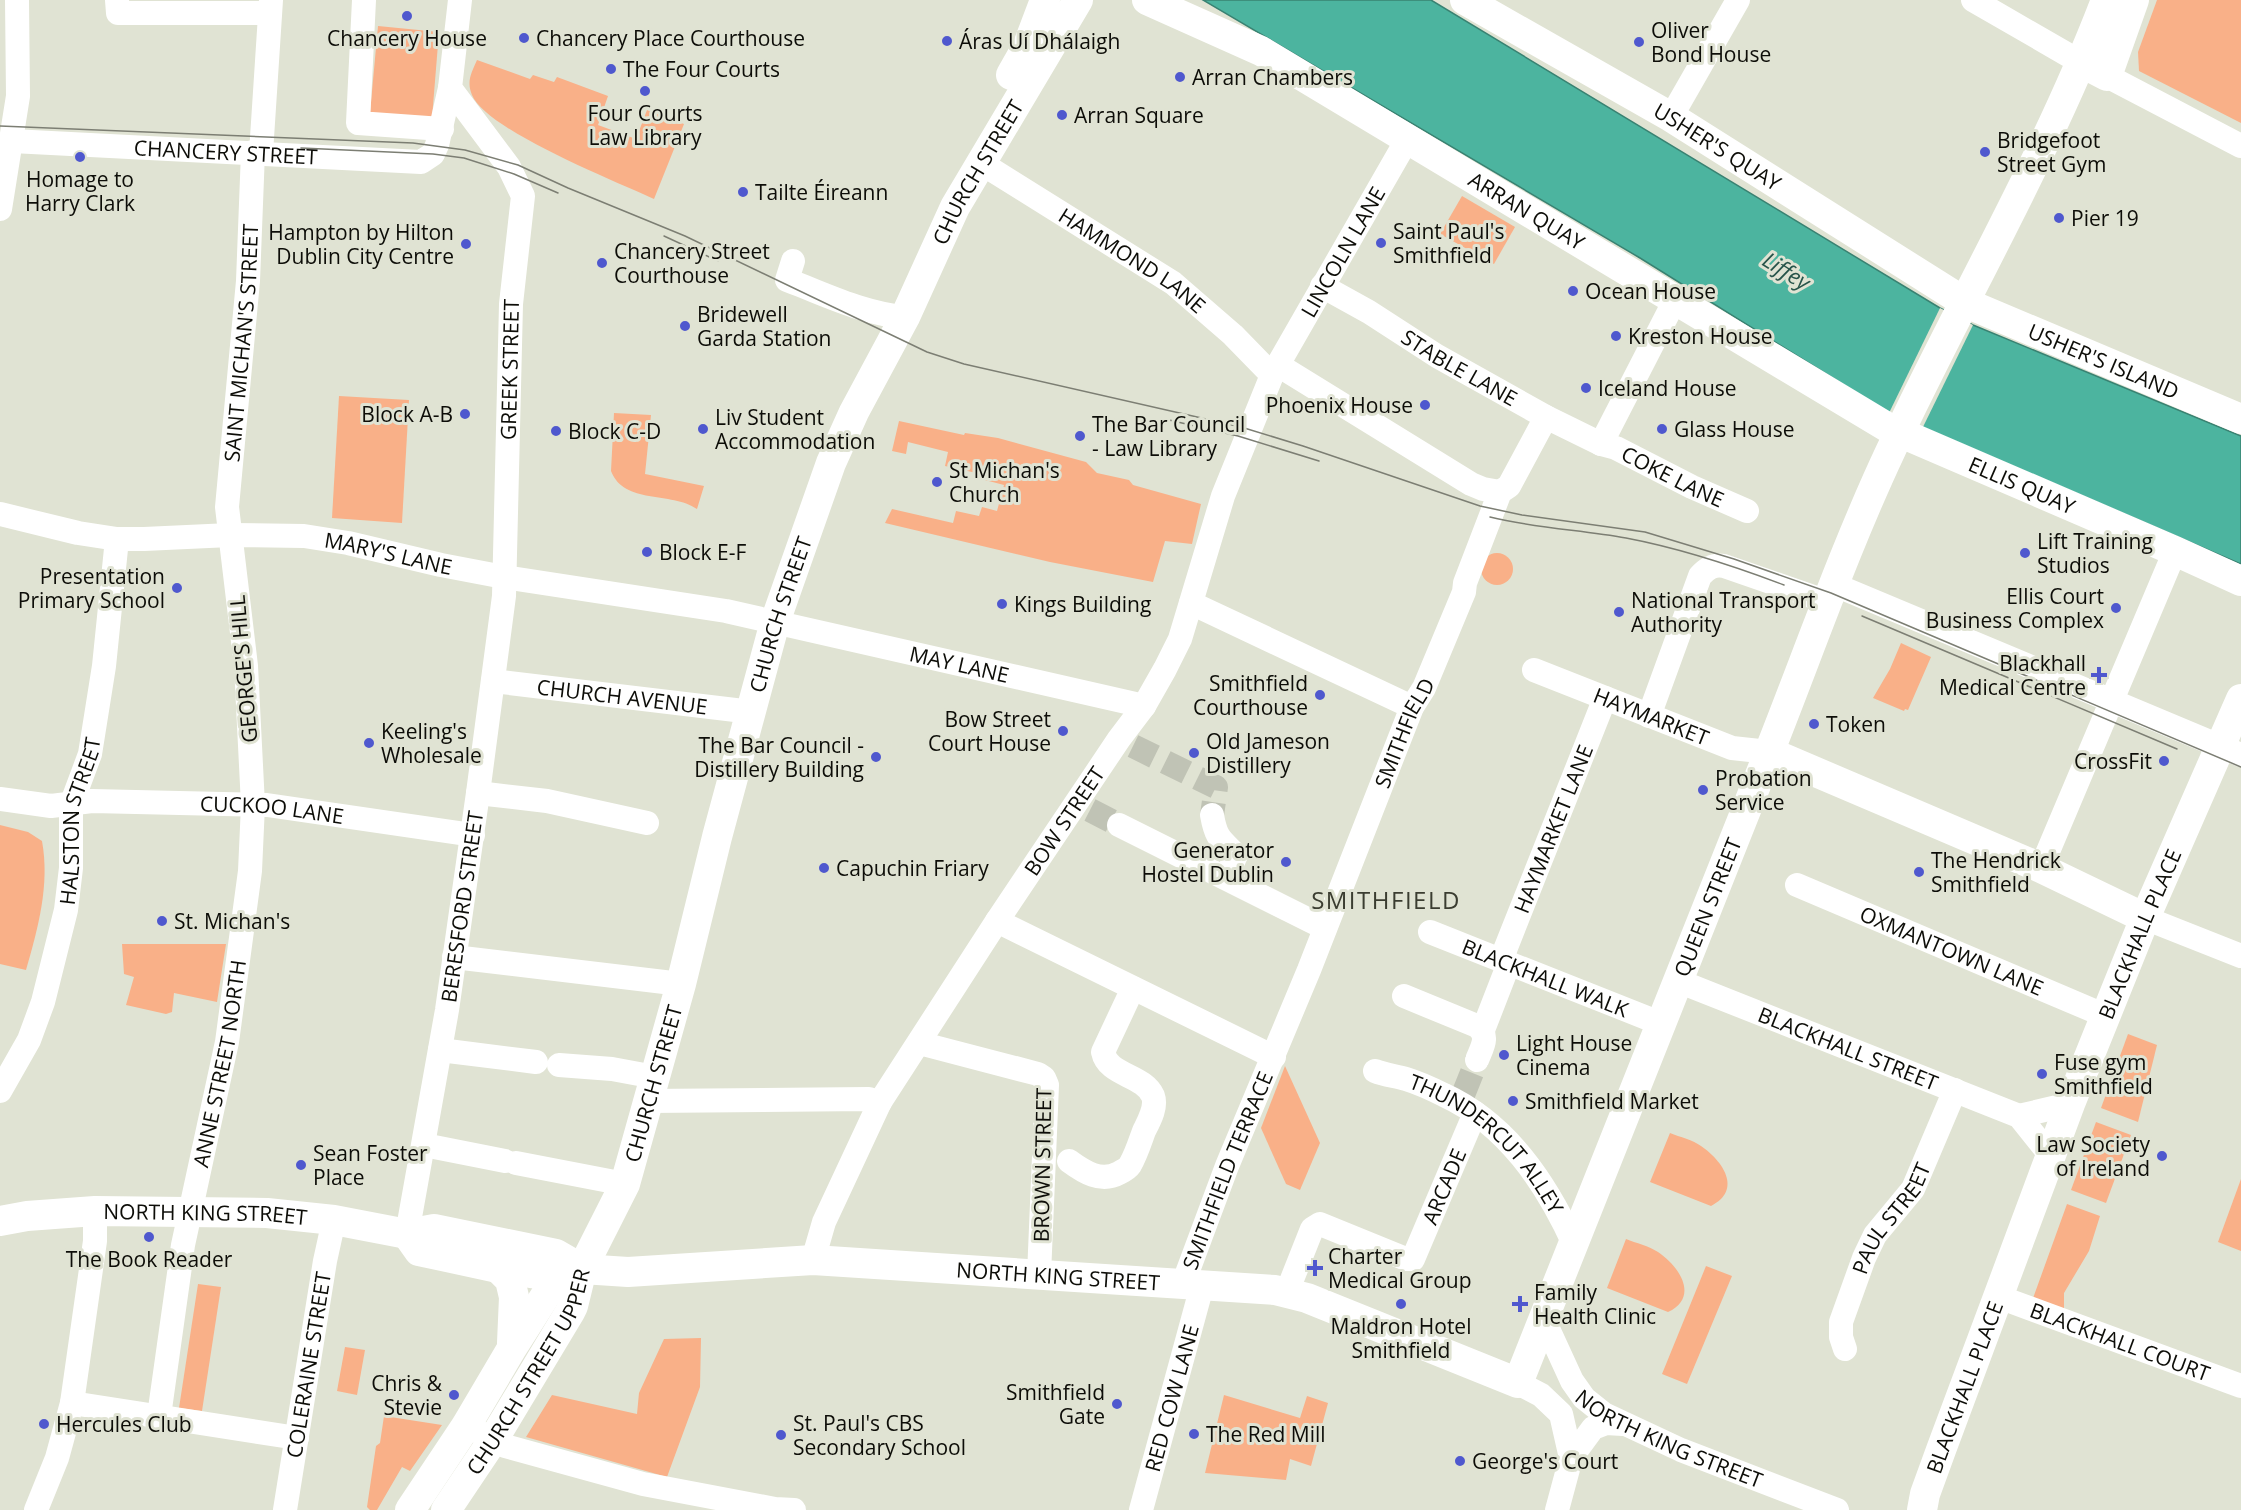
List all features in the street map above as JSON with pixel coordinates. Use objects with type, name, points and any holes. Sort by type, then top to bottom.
[{"type":"main road","points":[[982,160],[985,120],[1028,45],[1045,0]]},
{"type":"main road","name":"CHURCH STREET","points":[[582,1269],[625,1184],[681,984],[717,837],[775,622],[831,463],[854,412],[904,317],[955,207],[1078,0]]},
{"type":"main road","name":"ARRAN QUAY","points":[[1147,0],[1261,51],[1675,300],[1902,429]]},
{"type":"main road","name":"USHER'S QUAY","points":[[1465,0],[1671,117],[1962,309]]},
{"type":"main road","points":[[2094,69],[2106,0]]},
{"type":"main road","points":[[2094,69],[2134,0]]},
{"type":"main road","name":"QUEEN STREET","points":[[1518,1383],[1831,593],[1902,429],[1962,309],[2094,69]]},
{"type":"main road","name":"USHER'S ISLAND","points":[[1962,309],[2241,419]]},
{"type":"main road","name":"ELLIS QUAY","points":[[1902,429],[2241,581]]},
{"type":"main road","name":"BLACKHALL PLACE","points":[[1922,1510],[1925,1494],[1941,1450],[2070,1104],[2145,918],[2230,751],[2241,699]]},
{"type":"main road","points":[[1769,752],[2041,868],[2145,918]]},
{"type":"main road","name":"NORTH KING STREET","points":[[0,1221],[27,1216],[95,1211],[267,1213],[334,1220],[407,1234],[434,1229],[556,1254],[582,1269]]},
{"type":"main road","name":"NORTH KING STREET","points":[[407,1234],[419,1251],[498,1268],[550,1276],[582,1269],[628,1272],[813,1260],[1287,1292],[1518,1383]]},
{"type":"main road","points":[[498,1268],[510,1280],[514,1297],[512,1348]]},
{"type":"main road","name":"CHURCH STREET UPPER","points":[[410,1510],[466,1426],[547,1293],[582,1269]]},
{"type":"main road","name":"CHURCH STREET UPPER","points":[[446,1510],[493,1440],[573,1306],[582,1269]]},
{"type":"street","points":[[0,209],[9,134],[18,96],[17,0]]},
{"type":"street","points":[[117,0],[118,14],[270,6]]},
{"type":"street","points":[[364,0],[358,123],[442,129],[450,88],[460,0]]},
{"type":"street","points":[[1671,117],[1738,0]]},
{"type":"street","points":[[1973,0],[2094,69],[2241,146]]},
{"type":"street","name":"SAINT MICHAN'S STREET","points":[[230,535],[227,507],[270,6]]},
{"type":"street","name":"GREEK STREET","points":[[450,88],[509,167],[523,196],[511,304],[504,577]]},
{"type":"street","name":"CHANCERY STREET","points":[[9,134],[421,162],[434,151],[442,129]]},
{"type":"street","name":"LINCOLN LANE","points":[[1275,370],[1408,138]]},
{"type":"street","name":"HAMMOND LANE","points":[[982,160],[1173,283],[1275,370],[1471,484],[1500,492]]},
{"type":"street","points":[[793,261],[787,279],[857,307],[887,316],[904,317]]},
{"type":"street","name":"STABLE LANE","points":[[1322,286],[1369,312],[1437,356],[1546,417],[1601,444]]},
{"type":"street","points":[[1601,444],[1675,300]]},
{"type":"street","name":"BOW STREET","points":[[813,1260],[824,1222],[880,1102],[997,921],[1083,806],[1126,742],[1180,639],[1217,515],[1275,370]]},
{"type":"street","name":"SMITHFIELD","points":[[1274,1057],[1412,707],[1424,688],[1464,592],[1465,583],[1500,492],[1509,486],[1546,417]]},
{"type":"street","name":"COKE LANE","points":[[1601,444],[1616,448],[1692,487],[1747,511]]},
{"type":"street","name":"MARY'S LANE","points":[[0,514],[78,533],[117,539],[230,535],[304,536],[348,543],[504,577],[726,611],[775,622]]},
{"type":"street","name":"GEORGE'S HILL","points":[[230,535],[246,666],[253,805]]},
{"type":"street","name":"HALSTON STREET","points":[[0,1091],[29,1040],[49,979],[66,910],[71,868],[71,805],[90,754],[104,666],[117,539]]},
{"type":"street","points":[[2041,868],[2175,551]]},
{"type":"street","points":[[1649,716],[1700,576],[1715,565],[1831,593],[2109,710],[2230,751]]},
{"type":"street","name":"BERESFORD STREET","points":[[407,1234],[424,1145],[454,957],[493,681],[504,596],[504,577]]},
{"type":"street","points":[[1191,603],[1412,707]]},
{"type":"street","name":"MAY LANE","points":[[775,622],[1144,706]]},
{"type":"street","name":"HAYMARKET","points":[[1534,670],[1732,748],[1769,752]]},
{"type":"street","name":"CHURCH AVENUE","points":[[493,681],[752,712]]},
{"type":"street","name":"HAYMARKET LANE","points":[[1404,996],[1477,1026],[1482,1043],[1505,962],[1605,698]]},
{"type":"street","points":[[478,793],[547,801],[647,823]]},
{"type":"street","name":"CUCKOO LANE","points":[[0,799],[51,806],[92,801],[253,805],[472,835]]},
{"type":"street","name":"ANNE STREET NORTH","points":[[159,1416],[183,1245],[228,1042],[250,872],[253,805]]},
{"type":"street","points":[[1212,815],[1215,830],[1222,843],[1236,855],[1226,878]]},
{"type":"street","points":[[1119,825],[1326,928]]},
{"type":"street","name":"OXMANTOWN LANE","points":[[1797,885],[2106,1016]]},
{"type":"street","points":[[2145,918],[2241,956]]},
{"type":"street","points":[[997,921],[1274,1057]]},
{"type":"street","name":"BLACKHALL WALK","points":[[1430,932],[1662,1024]]},
{"type":"street","points":[[454,957],[681,984]]},
{"type":"street","name":"BLACKHALL STREET","points":[[1678,981],[2019,1116],[2051,1156]]},
{"type":"street","points":[[1069,1161],[1096,1177],[1108,1178],[1129,1167],[1155,1104],[1146,1086],[1112,1067],[1105,1060],[1104,1052],[1133,988]]},
{"type":"street","name":"BROWN STREET","points":[[919,1043],[1038,1074],[1044,1078],[1047,1084],[1039,1275]]},
{"type":"street","points":[[440,1050],[612,1069],[652,1089],[869,1099],[880,1102]]},
{"type":"street","name":"SMITHFIELD TERRACE","points":[[1192,1285],[1227,1166],[1274,1057]]},
{"type":"street","name":"THUNDERCUT ALLEY","points":[[1375,1071],[1406,1079],[1466,1104],[1489,1123],[1534,1171],[1554,1201],[1574,1244]]},
{"type":"street","name":"PAUL STREET","points":[[1845,1349],[1841,1337],[1841,1322],[1864,1258],[1875,1235],[1912,1190],[1955,1090]]},
{"type":"street","name":"ARCADE","points":[[1287,1292],[1312,1229],[1320,1224],[1406,1259],[1413,1259],[1466,1104]]},
{"type":"street","points":[[2019,1116],[2070,1104]]},
{"type":"street","points":[[424,1145],[625,1184]]},
{"type":"street","points":[[36,1510],[57,1458],[72,1403],[95,1240],[95,1211]]},
{"type":"street","name":"COLERAINE STREET","points":[[285,1510],[325,1262],[334,1220]]},
{"type":"street","name":"RED COW LANE","points":[[1141,1510],[1192,1285]]},
{"type":"street","name":"BLACKHALL COURT","points":[[1999,1297],[2241,1386]]},
{"type":"street","name":"NORTH KING STREET","points":[[1544,1320],[1572,1381],[1584,1398],[1604,1414],[1681,1450],[1837,1510]]},
{"type":"street","points":[[1518,1383],[1541,1395],[1561,1414],[1571,1458]]},
{"type":"street","points":[[72,1403],[297,1438]]},
{"type":"street","points":[[1557,1510],[1571,1458],[1593,1428],[1606,1423],[1623,1424]]},
{"type":"street","points":[[466,1426],[505,1446],[643,1484],[781,1510]]},
{"type":"shaded area","points":[[2157,0],[2241,0],[2241,123],[2139,71],[2138,52]]},
{"type":"shaded area","points":[[378,26],[439,32],[432,118],[370,113]]},
{"type":"shaded area","points":[[477,60],[530,79],[533,75],[554,82],[557,77],[608,96],[598,125],[636,139],[647,110],[684,124],[654,199],[554,154],[501,124],[482,109],[470,90],[470,81]]},
{"type":"shaded area","points":[[1462,196],[1515,227],[1494,264],[1440,234]]},
{"type":"shaded area","points":[[339,396],[409,400],[402,523],[332,518]]},
{"type":"shaded area","points":[[614,413],[651,415],[645,474],[704,486],[697,509],[674,500],[637,493],[617,482],[611,471]]},
{"type":"shaded area","points":[[899,421],[964,435],[965,433],[998,438],[1086,462],[1097,473],[1129,480],[1133,485],[1201,504],[1192,544],[1165,541],[1153,582],[1050,562],[885,523],[892,509],[953,523],[956,511],[979,516],[982,507],[997,511],[1004,485],[981,479],[981,474],[945,466],[948,452],[908,442],[906,454],[892,451]]},
{"type":"shaded area","points":[[1497,553],[1509,557],[1513,569],[1509,581],[1497,585],[1485,581],[1481,569],[1485,557]]},
{"type":"shaded area","points":[[1901,643],[1931,657],[1908,710],[1904,711],[1873,698],[1890,669]]},
{"type":"shaded area","points":[[0,825],[28,832],[42,841],[44,890],[26,970],[0,964]]},
{"type":"shaded area","points":[[122,944],[226,944],[217,1002],[174,993],[172,1012],[166,1014],[126,1005],[134,977],[124,974]]},
{"type":"shaded area","points":[[2128,1034],[2157,1045],[2138,1122],[2101,1108]]},
{"type":"shaded area","points":[[1285,1066],[1320,1143],[1300,1190],[1286,1184],[1261,1128]]},
{"type":"shaded area","points":[[2096,1122],[2131,1135],[2106,1203],[2071,1190]]},
{"type":"shaded area","points":[[1670,1133],[1698,1144],[1709,1152],[1722,1167],[1728,1184],[1726,1192],[1711,1206],[1650,1182]]},
{"type":"shaded area","points":[[2241,1179],[2241,1251],[2218,1242]]},
{"type":"shaded area","points":[[2067,1204],[2100,1216],[2089,1251],[2064,1293],[2064,1312],[2032,1301]]},
{"type":"shaded area","points":[[1626,1239],[1647,1246],[1673,1265],[1683,1282],[1684,1290],[1683,1298],[1678,1306],[1668,1312],[1607,1288]]},
{"type":"shaded area","points":[[1706,1266],[1732,1276],[1687,1384],[1662,1374]]},
{"type":"shaded area","points":[[198,1284],[221,1287],[202,1411],[179,1408]]},
{"type":"shaded area","points":[[701,1338],[700,1387],[667,1477],[526,1437],[552,1395],[637,1414],[639,1393],[664,1339]]},
{"type":"shaded area","points":[[345,1347],[365,1350],[357,1395],[337,1391]]},
{"type":"shaded area","points":[[1224,1395],[1300,1418],[1307,1396],[1328,1403],[1311,1466],[1290,1459],[1286,1480],[1205,1473]]},
{"type":"shaded area","points":[[384,1416],[442,1425],[410,1471],[402,1467],[377,1510],[370,1510],[367,1507],[376,1446],[380,1443]]},
{"type":"water","name":"Liffey","points":[[1203,0],[1431,0],[1940,308],[1973,325],[2241,436],[2241,564],[1889,413],[1640,258]]},
{"type":"pier","points":[[1940,308],[1973,325],[1922,429],[1889,413]]},
{"type":"tunnel","points":[[1133,746],[1216,787],[1212,815]]},
{"type":"tunnel","points":[[1090,810],[1119,825]]},
{"type":"tunnel","points":[[1463,1095],[1477,1060]]},
{"type":"tram line","points":[[0,126],[413,143],[465,150],[518,165],[685,236],[927,352],[964,364],[1241,427],[1480,506],[1522,515],[1645,532],[1734,559],[1831,593],[2241,767]]},
{"type":"tram line","points":[[301,148],[433,154],[464,158],[514,174],[558,193]]},
{"type":"tram line","points":[[664,236],[718,261]]},
{"type":"tram line","points":[[1169,420],[1238,436],[1319,461]]},
{"type":"tram line","points":[[1490,517],[1646,542],[1706,558],[1784,585]]},
{"type":"tram line","points":[[1862,616],[2177,749]]},
{"type":"place","name":"Chancery House","points":[[407,16]]},
{"type":"place","name":"Chancery Place Courthouse","points":[[524,38]]},
{"type":"place","name":"Áras Uí Dhálaigh","points":[[947,41]]},
{"type":"place","name":"Oliver Bond House","points":[[1639,42]]},
{"type":"place","name":"The Four Courts","points":[[611,69]]},
{"type":"place","name":"Arran Chambers","points":[[1180,77]]},
{"type":"place","name":"Four Courts Law Library","points":[[645,91]]},
{"type":"place","name":"Arran Square","points":[[1062,115]]},
{"type":"place","name":"Bridgefoot Street Gym","points":[[1985,152]]},
{"type":"place","name":"Homage to Harry Clark","points":[[80,157]]},
{"type":"place","name":"Tailte Éireann","points":[[743,192]]},
{"type":"place","name":"Pier 19","points":[[2059,218]]},
{"type":"place","name":"Saint Paul's Smithfield","points":[[1381,243]]},
{"type":"place","name":"Hampton by Hilton Dublin City Centre","points":[[466,244]]},
{"type":"place","name":"Chancery Street Courthouse","points":[[602,263]]},
{"type":"place","name":"Ocean House","points":[[1573,291]]},
{"type":"place","name":"Bridewell Garda Station","points":[[685,326]]},
{"type":"place","name":"Kreston House","points":[[1616,336]]},
{"type":"place","name":"Iceland House","points":[[1586,388]]},
{"type":"place","name":"Phoenix House","points":[[1425,405]]},
{"type":"place","name":"Block A-B","points":[[465,414]]},
{"type":"place","name":"Liv Student Accommodation","points":[[703,429]]},
{"type":"place","name":"Glass House","points":[[1662,429]]},
{"type":"place","name":"Block C-D","points":[[556,431]]},
{"type":"place","name":"The Bar Council - Law Library","points":[[1080,436]]},
{"type":"place","name":"St Michan's Church","points":[[937,482]]},
{"type":"place","name":"Block E-F","points":[[647,552]]},
{"type":"place","name":"Lift Training Studios","points":[[2025,553]]},
{"type":"place","name":"Presentation Primary School","points":[[177,588]]},
{"type":"place","name":"Kings Building","points":[[1002,604]]},
{"type":"place","name":"Ellis Court Business Complex","points":[[2116,608]]},
{"type":"place","name":"National Transport Authority","points":[[1619,612]]},
{"type":"place","name":"Blackhall Medical Centre","points":[[2099,675]]},
{"type":"place","name":"Smithfield Courthouse","points":[[1320,695]]},
{"type":"place","name":"Token","points":[[1814,724]]},
{"type":"place","name":"Bow Street Court House","points":[[1063,731]]},
{"type":"place","name":"Keeling's Wholesale","points":[[369,743]]},
{"type":"place","name":"Old Jameson Distillery","points":[[1194,753]]},
{"type":"place","name":"The Bar Council - Distillery Building","points":[[876,757]]},
{"type":"place","name":"CrossFit","points":[[2164,761]]},
{"type":"place","name":"Probation Service","points":[[1703,790]]},
{"type":"place","name":"Generator Hostel Dublin","points":[[1286,862]]},
{"type":"place","name":"Capuchin Friary","points":[[824,868]]},
{"type":"place","name":"The Hendrick Smithfield","points":[[1919,872]]},
{"type":"place","name":"St. Michan's","points":[[162,921]]},
{"type":"place","name":"Light House Cinema","points":[[1504,1055]]},
{"type":"place","name":"Fuse gym Smithfield","points":[[2042,1074]]},
{"type":"place","name":"Smithfield Market","points":[[1513,1101]]},
{"type":"place","name":"Law Society of Ireland","points":[[2162,1156]]},
{"type":"place","name":"Sean Foster Place","points":[[301,1165]]},
{"type":"place","name":"The Book Reader","points":[[149,1237]]},
{"type":"place","name":"Charter Medical Group","points":[[1315,1268]]},
{"type":"place","name":"Maldron Hotel Smithfield","points":[[1401,1304]]},
{"type":"place","name":"Family Health Clinic","points":[[1520,1304]]},
{"type":"place","name":"Chris & Stevie","points":[[454,1395]]},
{"type":"place","name":"Smithfield Gate","points":[[1117,1404]]},
{"type":"place","name":"Hercules Club","points":[[44,1424]]},
{"type":"place","name":"The Red Mill","points":[[1194,1434]]},
{"type":"place","name":"St. Paul's CBS Secondary School","points":[[781,1435]]},
{"type":"place","name":"George's Court","points":[[1460,1461]]},
{"type":"district","name":"SMITHFIELD","points":[[1386,899]]}]
